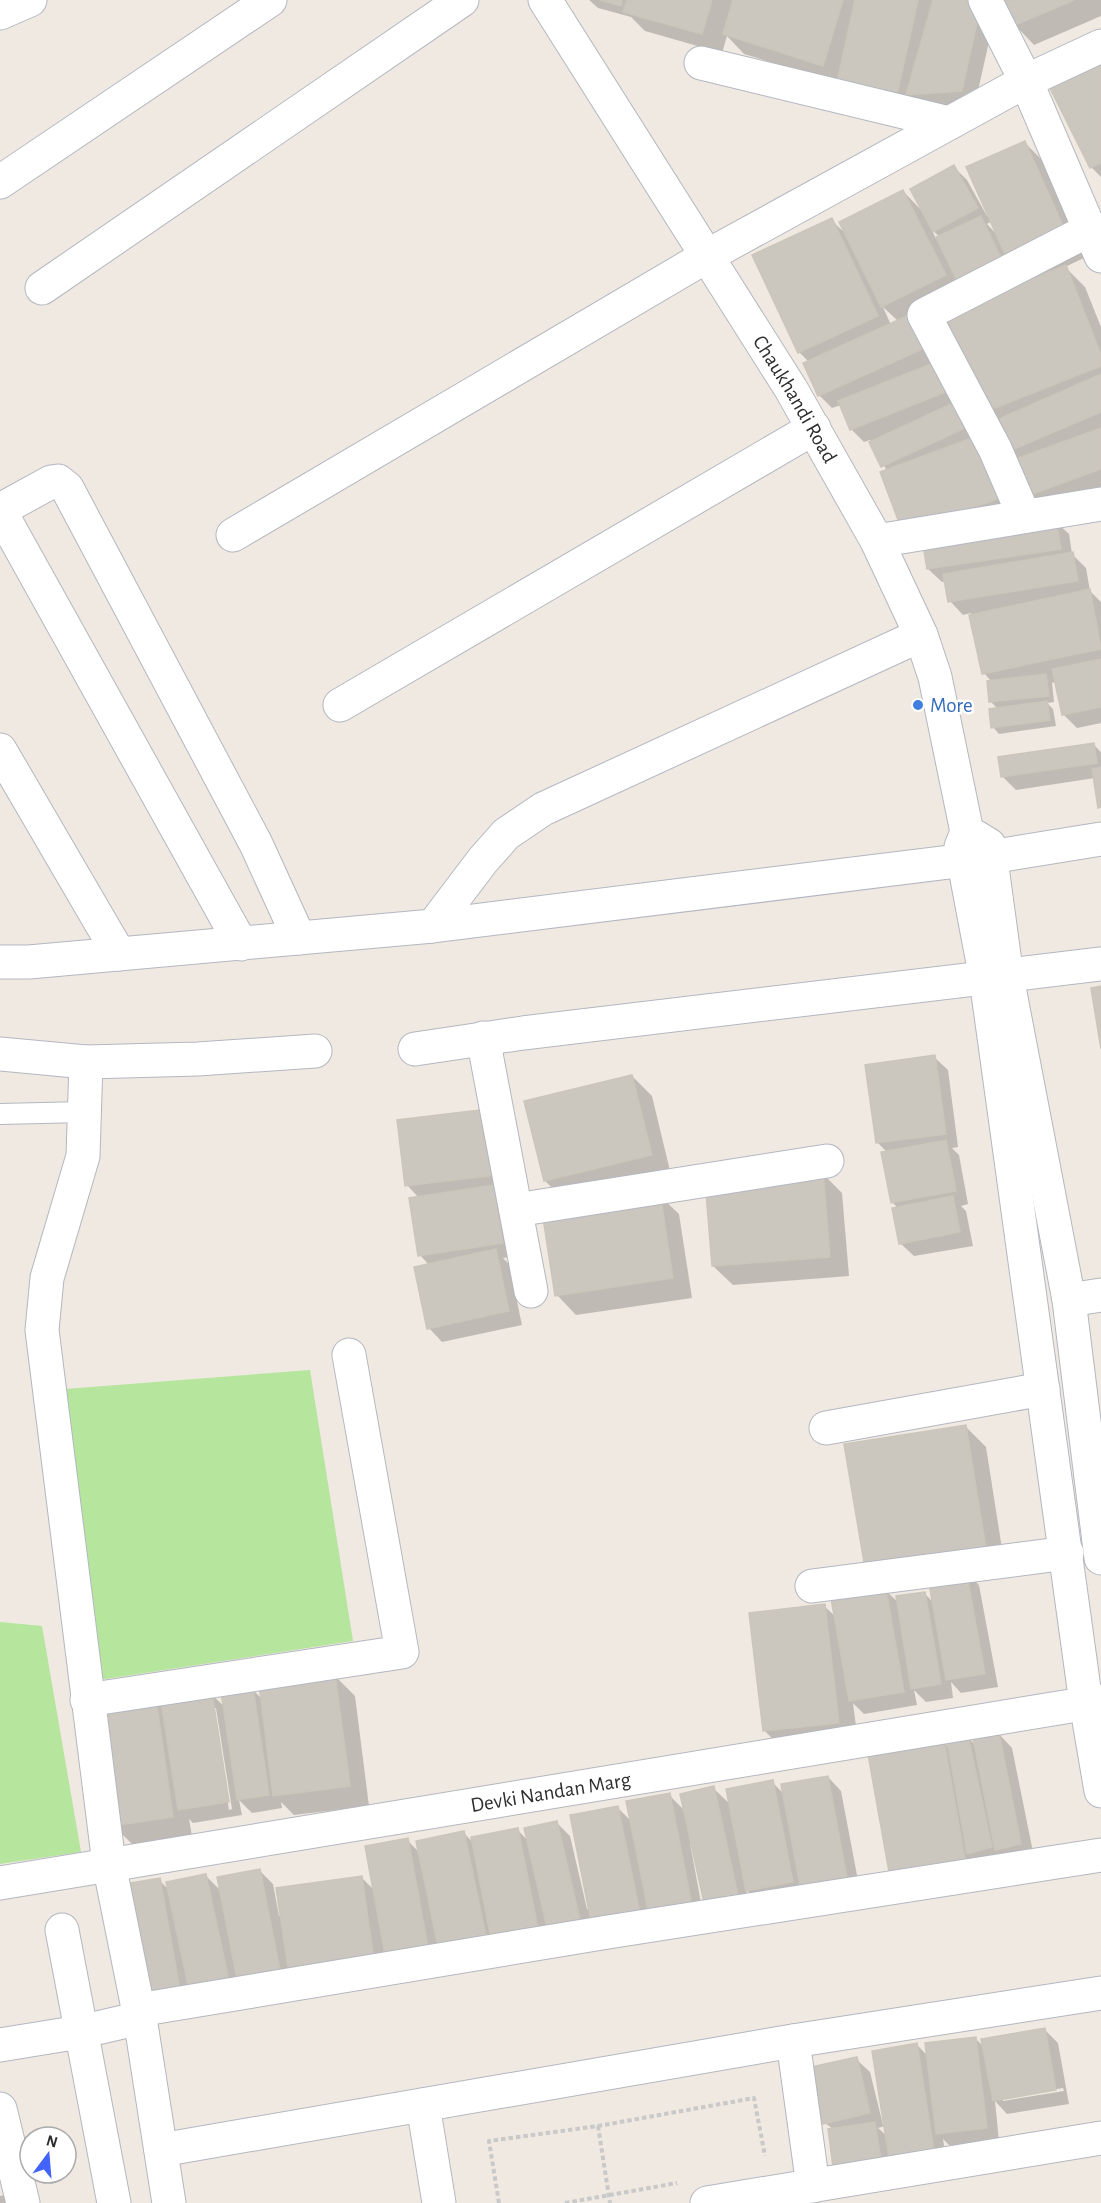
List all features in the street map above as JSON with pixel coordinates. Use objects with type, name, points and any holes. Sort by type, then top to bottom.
[{"type":"street","points":[[0,13],[30,0]]},
{"type":"street","points":[[0,182],[270,0]]},
{"type":"street","points":[[42,288],[462,0]]},
{"type":"street","name":"Chaukhandi Road","points":[[545,0],[814,428],[877,541],[921,635],[934,677],[974,850],[997,978]]},
{"type":"street","points":[[985,0],[1026,81],[1095,243],[924,315],[995,449],[1024,516]]},
{"type":"street","points":[[233,535],[707,256],[1026,81],[1101,46]]},
{"type":"street","points":[[700,63],[949,123]]},
{"type":"street","points":[[340,705],[814,428]]},
{"type":"street","points":[[241,944],[0,510],[51,482],[58,481],[67,488],[256,844],[299,938]]},
{"type":"street","points":[[877,541],[1101,504]]},
{"type":"street","points":[[433,926],[483,860],[506,834],[543,810],[921,635]]},
{"type":"street","points":[[0,750],[119,954]]},
{"type":"street","points":[[0,962],[241,944],[433,926],[974,850],[1101,839]]},
{"type":"street","points":[[415,1049],[483,1038],[1101,964]]},
{"type":"street","points":[[997,978],[1069,1300],[1100,1545]]},
{"type":"street","points":[[997,978],[1043,1389],[1067,1553],[1094,1702],[1101,1791]]},
{"type":"street","points":[[483,1038],[531,1291]]},
{"type":"street","points":[[0,1054],[86,1062],[198,1059],[315,1051]]},
{"type":"street","points":[[86,1062],[83,1156],[48,1278],[42,1330],[109,1864],[139,2014],[169,2203]]},
{"type":"street","points":[[516,1210],[827,1161]]},
{"type":"street","points":[[1069,1300],[1101,1295]]},
{"type":"street","points":[[87,1701],[402,1652],[349,1355]]},
{"type":"street","points":[[826,1428],[1043,1389]]},
{"type":"street","points":[[812,1586],[1067,1553]]},
{"type":"street","name":"Devki Nandan Marg","points":[[0,1883],[1094,1702]]},
{"type":"street","points":[[0,2045],[80,2032],[139,2014],[620,1930],[1101,1855]]},
{"type":"street","points":[[62,1930],[114,2203]]},
{"type":"street","points":[[161,2150],[793,2041],[1101,1993]]},
{"type":"street","points":[[793,2041],[813,2186]]},
{"type":"street","points":[[423,2105],[439,2203]]},
{"type":"street","points":[[0,2109],[13,2189]]},
{"type":"street","points":[[697,2192],[813,2186],[1101,2139]]},
{"type":"lane","points":[[0,1114],[84,1112]]},
{"type":"path","points":[[500,2203],[489,2141],[598,2126],[754,2098],[767,2168]]},
{"type":"path","points":[[598,2126],[610,2203]]},
{"type":"path","points":[[565,2203],[608,2195],[697,2192]]},
{"type":"green space","points":[[310,1370],[353,1641],[86,1682],[65,1389]]},
{"type":"green space","points":[[0,1622],[42,1626],[81,1852],[0,1864]]},
{"type":"building","points":[[600,0],[622,0],[621,6]]},
{"type":"building","points":[[627,0],[712,0],[702,34],[623,12]]},
{"type":"building","points":[[733,0],[843,0],[823,66],[723,34]]},
{"type":"building","points":[[855,0],[918,0],[895,104],[835,91]]},
{"type":"building","points":[[933,0],[982,0],[962,91],[906,95]]},
{"type":"building","points":[[1002,0],[1074,0],[1013,26]]},
{"type":"building","points":[[1101,61],[1101,163],[1090,168],[1049,86]]},
{"type":"building","points":[[1025,141],[1068,237],[1009,263],[966,167]]},
{"type":"building","points":[[954,165],[978,208],[933,232],[910,189]]},
{"type":"building","points":[[903,190],[946,275],[881,307],[839,222]]},
{"type":"building","points":[[981,216],[1003,262],[958,283],[936,237]]},
{"type":"building","points":[[832,218],[878,316],[798,353],[752,255]]},
{"type":"building","points":[[1066,265],[1101,355],[1101,366],[980,414],[941,315]]},
{"type":"building","points":[[907,316],[923,349],[818,396],[803,363]]},
{"type":"building","points":[[941,360],[953,389],[850,430],[838,401]]},
{"type":"building","points":[[1101,374],[1101,412],[1005,453],[992,422]]},
{"type":"building","points":[[964,398],[976,423],[881,467],[869,442]]},
{"type":"building","points":[[1101,428],[1101,469],[1027,496],[1013,460]]},
{"type":"building","points":[[977,436],[1000,498],[903,533],[880,472]]},
{"type":"building","points":[[1056,519],[1061,549],[927,569],[922,539]]},
{"type":"building","points":[[1073,552],[1078,581],[948,602],[943,574]]},
{"type":"building","points":[[1090,589],[1101,649],[982,674],[969,615]]},
{"type":"building","points":[[1101,659],[1101,707],[1062,715],[1052,669]]},
{"type":"building","points":[[1046,674],[1049,696],[989,702],[987,681]]},
{"type":"building","points":[[1047,701],[1050,720],[991,728],[989,709]]},
{"type":"building","points":[[1094,743],[1097,763],[1001,777],[998,757]]},
{"type":"building","points":[[1101,767],[1101,807],[1098,808],[1092,769]]},
{"type":"building","points":[[1101,986],[1101,1049],[1091,988]]},
{"type":"building","points":[[935,1055],[946,1134],[876,1143],[865,1065]]},
{"type":"building","points":[[632,1075],[652,1155],[544,1181],[524,1101]]},
{"type":"building","points":[[488,1109],[496,1175],[405,1186],[397,1120]]},
{"type":"building","points":[[946,1140],[956,1191],[891,1203],[881,1152]]},
{"type":"building","points":[[823,1171],[830,1257],[712,1266],[705,1180]]},
{"type":"building","points":[[494,1185],[503,1243],[418,1256],[409,1198]]},
{"type":"building","points":[[660,1193],[673,1278],[555,1296],[542,1211]]},
{"type":"building","points":[[953,1196],[960,1232],[899,1244],[892,1208]]},
{"type":"building","points":[[496,1249],[509,1311],[427,1329],[414,1267]]},
{"type":"building","points":[[966,1425],[987,1555],[866,1574],[844,1444]]},
{"type":"building","points":[[966,1570],[985,1674],[946,1680],[928,1578]]},
{"type":"building","points":[[886,1589],[904,1692],[849,1701],[831,1598]]},
{"type":"building","points":[[925,1592],[941,1684],[911,1689],[896,1596]]},
{"type":"building","points":[[825,1604],[839,1723],[763,1731],[749,1613]]},
{"type":"building","points":[[335,1674],[350,1786],[273,1796],[259,1684]]},
{"type":"building","points":[[253,1687],[269,1795],[237,1800],[221,1692]]},
{"type":"building","points":[[212,1693],[229,1802],[178,1810],[161,1701]]},
{"type":"building","points":[[156,1699],[173,1817],[112,1826],[95,1707]]},
{"type":"building","points":[[999,1733],[1021,1844],[995,1850],[973,1738]]},
{"type":"building","points":[[968,1736],[992,1847],[967,1854],[947,1740]]},
{"type":"building","points":[[944,1741],[965,1859],[889,1872],[868,1754]]},
{"type":"building","points":[[828,1776],[847,1878],[800,1886],[781,1784]]},
{"type":"building","points":[[773,1780],[793,1882],[746,1891],[726,1789]]},
{"type":"building","points":[[714,1786],[739,1900],[705,1907],[680,1794]]},
{"type":"building","points":[[670,1793],[692,1906],[649,1915],[626,1801]]},
{"type":"building","points":[[618,1806],[640,1913],[591,1922],[570,1815]]},
{"type":"building","points":[[557,1821],[581,1924],[548,1932],[524,1828]]},
{"type":"building","points":[[518,1828],[539,1934],[492,1943],[471,1837]]},
{"type":"building","points":[[464,1831],[488,1946],[440,1956],[416,1841]]},
{"type":"building","points":[[408,1838],[428,1947],[385,1955],[365,1846]]},
{"type":"building","points":[[260,1869],[281,1975],[238,1984],[217,1877]]},
{"type":"building","points":[[206,1874],[229,1981],[189,1990],[166,1882]]},
{"type":"building","points":[[362,1876],[374,1961],[289,1974],[276,1888]]},
{"type":"building","points":[[160,1878],[180,1990],[139,1998],[118,1885]]},
{"type":"building","points":[[1045,2028],[1056,2090],[993,2101],[981,2039]]},
{"type":"building","points":[[976,2037],[987,2128],[936,2134],[925,2043]]},
{"type":"building","points":[[917,2043],[934,2151],[889,2158],[872,2051]]},
{"type":"building","points":[[857,2057],[870,2113],[823,2124],[811,2067]]},
{"type":"building","points":[[875,2122],[881,2160],[833,2167],[828,2129]]},
{"type":"place","name":"More","points":[[918,705]]}]
